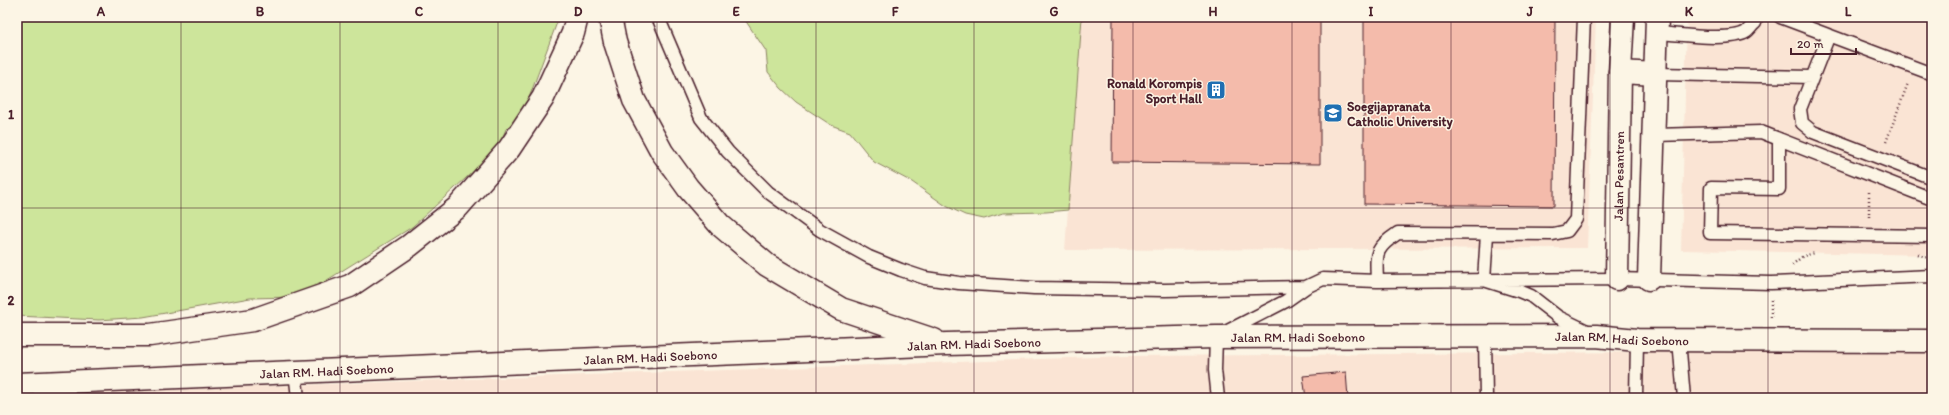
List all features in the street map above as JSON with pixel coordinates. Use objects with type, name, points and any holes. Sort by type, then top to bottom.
[{"type":"main road","points":[[17,335],[150,335],[253,320],[350,286],[410,246],[458,207],[509,149],[543,98],[573,33],[577,17]]},
{"type":"main road","points":[[610,17],[615,42],[634,100],[662,152],[688,188],[720,225],[767,266],[841,309],[947,344]]},
{"type":"main road","name":"Jalan Pesantren","points":[[1617,279],[1620,72],[1623,17]]},
{"type":"main road","points":[[1649,280],[1655,135],[1657,25]]},
{"type":"main road","points":[[1620,72],[1656,74]]},
{"type":"main road","name":"Jalan RM. Hadi Soebono","points":[[17,384],[947,344],[1216,337],[1596,336],[1637,340],[1930,340]]},
{"type":"lane","points":[[658,17],[702,118],[728,152],[768,192],[820,230],[869,256],[901,270],[925,278],[959,283],[1034,288],[1165,290],[1306,287]]},
{"type":"lane","points":[[1377,281],[1376,253],[1384,242],[1398,233],[1553,234],[1567,231],[1576,219],[1584,17]]},
{"type":"lane","points":[[1780,17],[1932,74]]},
{"type":"lane","points":[[1657,25],[1720,37],[1736,36],[1746,32],[1755,23]]},
{"type":"lane","points":[[1829,35],[1800,108],[1802,123],[1813,132],[1932,178]]},
{"type":"lane","points":[[1656,74],[1812,77]]},
{"type":"lane","points":[[1655,135],[1761,132],[1932,199]]},
{"type":"lane","points":[[1779,139],[1778,189],[1711,188],[1710,233],[1932,236]]},
{"type":"lane","points":[[1484,280],[1487,234]]},
{"type":"lane","points":[[1218,398],[1215,370],[1216,337],[1286,302],[1306,287],[1323,279],[1377,281],[1617,279],[1771,283],[1932,276]]},
{"type":"lane","points":[[1484,280],[1530,296],[1558,317],[1596,336]]},
{"type":"lane","points":[[1485,336],[1486,398]]},
{"type":"lane","points":[[1636,398],[1637,340]]},
{"type":"lane","points":[[1679,340],[1684,398]]},
{"type":"lane","points":[[295,371],[298,398]]},
{"type":"shaded area","name":"Soegijapranata Catholic University","points":[[1082,17],[1596,17],[1587,248],[1065,250]]},
{"type":"shaded area","points":[[1687,17],[1932,17],[1932,255],[1681,250]]},
{"type":"shaded area","points":[[1932,350],[1932,398],[17,398],[17,395],[1127,356]]},
{"type":"green space","points":[[17,17],[559,17],[529,98],[520,115],[506,129],[498,149],[412,227],[324,282],[295,297],[250,298],[143,317],[99,320],[17,316]]},
{"type":"green space","points":[[743,17],[1082,17],[1068,210],[1003,213],[984,219],[965,215],[946,206],[912,182],[874,162],[850,132],[831,125],[796,102],[781,88],[768,72],[766,51]]},
{"type":"building","name":"Ronald Korompis Sport Hall","points":[[1113,17],[1320,17],[1320,164],[1112,162]]},
{"type":"building","points":[[1364,17],[1555,17],[1554,206],[1364,204]]},
{"type":"building","points":[[1346,372],[1348,398],[1306,398],[1303,376]]},
{"type":"place","name":"Ronald Korompis Sport Hall","points":[[1216,90]]},
{"type":"place","name":"Soegijapranata Catholic University","points":[[1333,113]]}]
